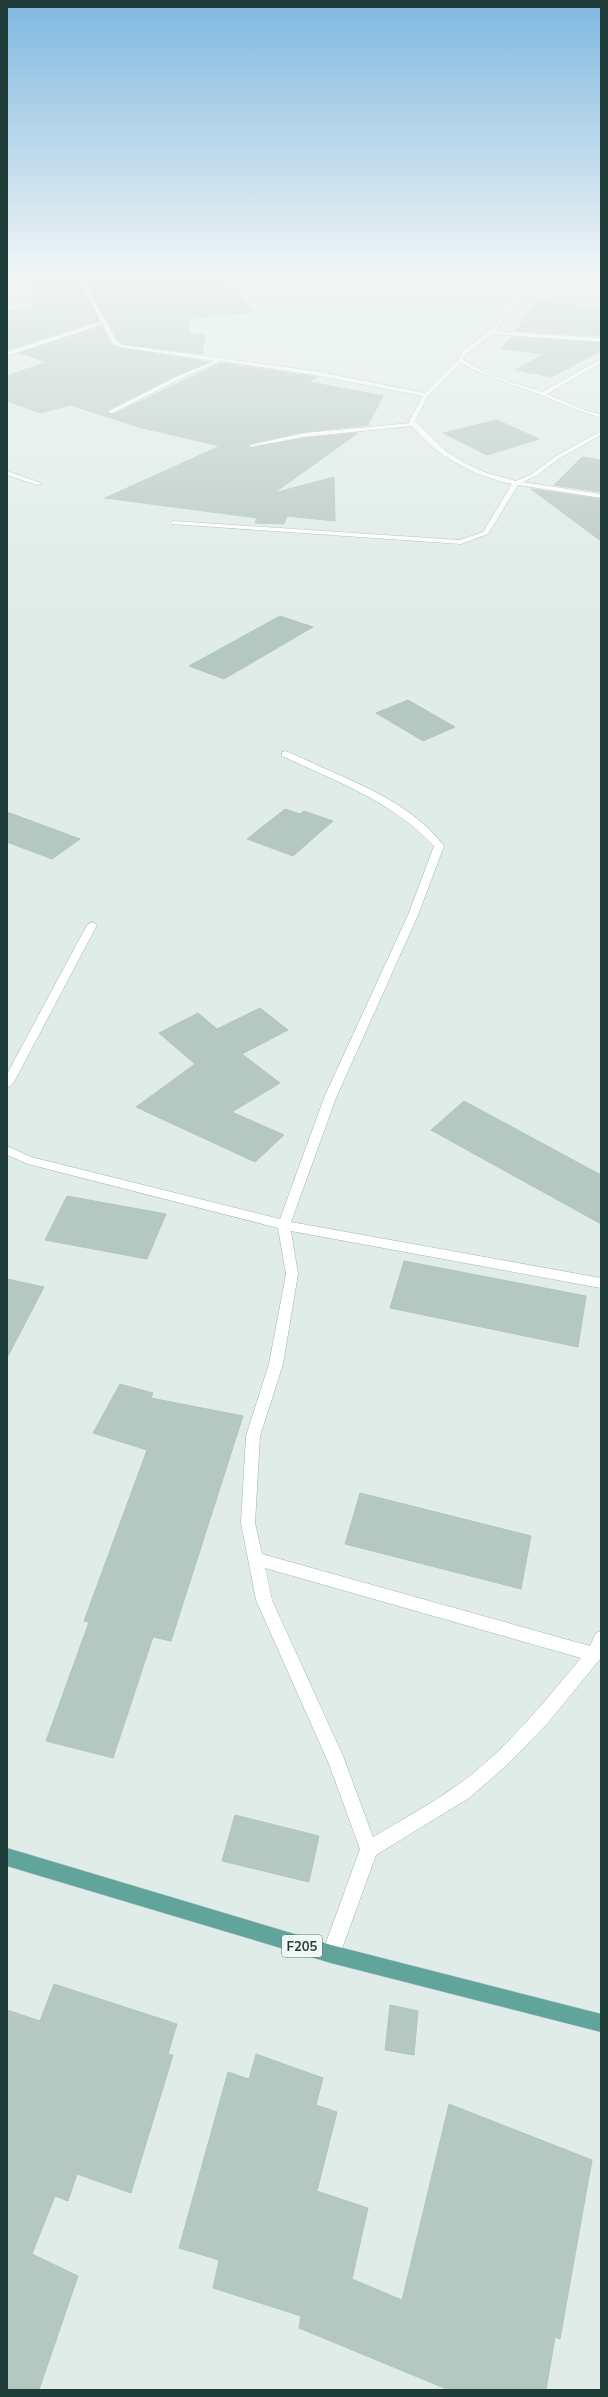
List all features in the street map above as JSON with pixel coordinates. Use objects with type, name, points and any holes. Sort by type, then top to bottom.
[{"type":"main road","name":"F205","points":[[7,1857],[331,1954],[601,2023]]},
{"type":"street","points":[[111,412],[159,388]]},
{"type":"street","points":[[390,388],[426,395]]},
{"type":"street","points":[[433,388],[426,395],[413,416],[414,424],[438,451],[452,461],[516,483],[601,496]]},
{"type":"street","points":[[524,388],[543,394],[585,412],[601,416]]},
{"type":"street","points":[[543,394],[554,388]]},
{"type":"street","points":[[252,446],[304,435],[414,424]]},
{"type":"street","points":[[173,523],[461,542],[486,533],[516,483],[534,475],[558,457],[601,433]]},
{"type":"street","points":[[7,473],[39,484]]},
{"type":"street","points":[[285,754],[374,796],[428,832],[439,846],[413,915],[330,1098],[284,1225],[292,1274],[276,1364],[254,1436],[248,1523],[264,1600],[337,1762],[369,1849]]},
{"type":"street","points":[[7,1084],[92,925]]},
{"type":"street","points":[[7,1150],[28,1160],[284,1225],[601,1283]]},
{"type":"street","points":[[255,1559],[594,1654]]},
{"type":"street","points":[[331,1954],[369,1849],[463,1792],[541,1718],[594,1654],[601,1638]]},
{"type":"building","points":[[7,388],[152,388],[108,410],[109,414],[114,414],[168,388],[340,388],[383,396],[368,425],[304,432],[249,444],[250,448],[304,438],[358,433],[274,493],[334,477],[335,521],[287,516],[284,524],[255,523],[257,518],[105,498],[220,446],[142,428],[70,405],[41,413],[7,401]]},
{"type":"building","points":[[497,420],[539,439],[487,455],[443,433]]},
{"type":"building","points":[[582,457],[601,460],[601,492],[554,485]]},
{"type":"building","points":[[531,489],[601,499],[601,541],[570,518]]},
{"type":"building","points":[[280,616],[313,627],[224,679],[189,666]]},
{"type":"building","points":[[408,700],[455,727],[423,741],[376,713]]},
{"type":"building","points":[[285,809],[300,814],[304,811],[333,821],[293,856],[247,839]]},
{"type":"building","points":[[7,812],[80,839],[52,859],[7,842]]},
{"type":"building","points":[[260,1008],[288,1030],[242,1054],[280,1083],[232,1112],[284,1135],[255,1162],[136,1107],[195,1064],[159,1033],[198,1013],[217,1029]]},
{"type":"building","points":[[464,1101],[601,1175],[601,1224],[431,1130]]},
{"type":"building","points":[[67,1196],[166,1214],[147,1259],[45,1240]]},
{"type":"building","points":[[404,1261],[586,1296],[578,1347],[390,1308]]},
{"type":"building","points":[[7,1279],[44,1287],[7,1358]]},
{"type":"building","points":[[120,1384],[153,1393],[151,1398],[243,1416],[171,1641],[153,1637],[113,1758],[46,1741],[89,1622],[84,1621],[147,1450],[93,1433]]},
{"type":"building","points":[[360,1493],[531,1536],[521,1589],[345,1544]]},
{"type":"building","points":[[235,1815],[319,1836],[309,1882],[222,1861]]},
{"type":"building","points":[[54,1984],[177,2024],[168,2054],[173,2055],[131,2193],[77,2174],[68,2201],[55,2196],[32,2254],[78,2276],[39,2390],[7,2390],[7,2010],[40,2021]]},
{"type":"building","points":[[390,2005],[418,2011],[414,2055],[385,2050]]},
{"type":"building","points":[[256,2054],[323,2078],[316,2105],[337,2112],[317,2191],[368,2208],[352,2279],[402,2300],[449,2104],[592,2160],[560,2339],[555,2337],[546,2390],[449,2390],[299,2328],[301,2316],[213,2288],[219,2260],[179,2248],[228,2072],[249,2079]]}]
